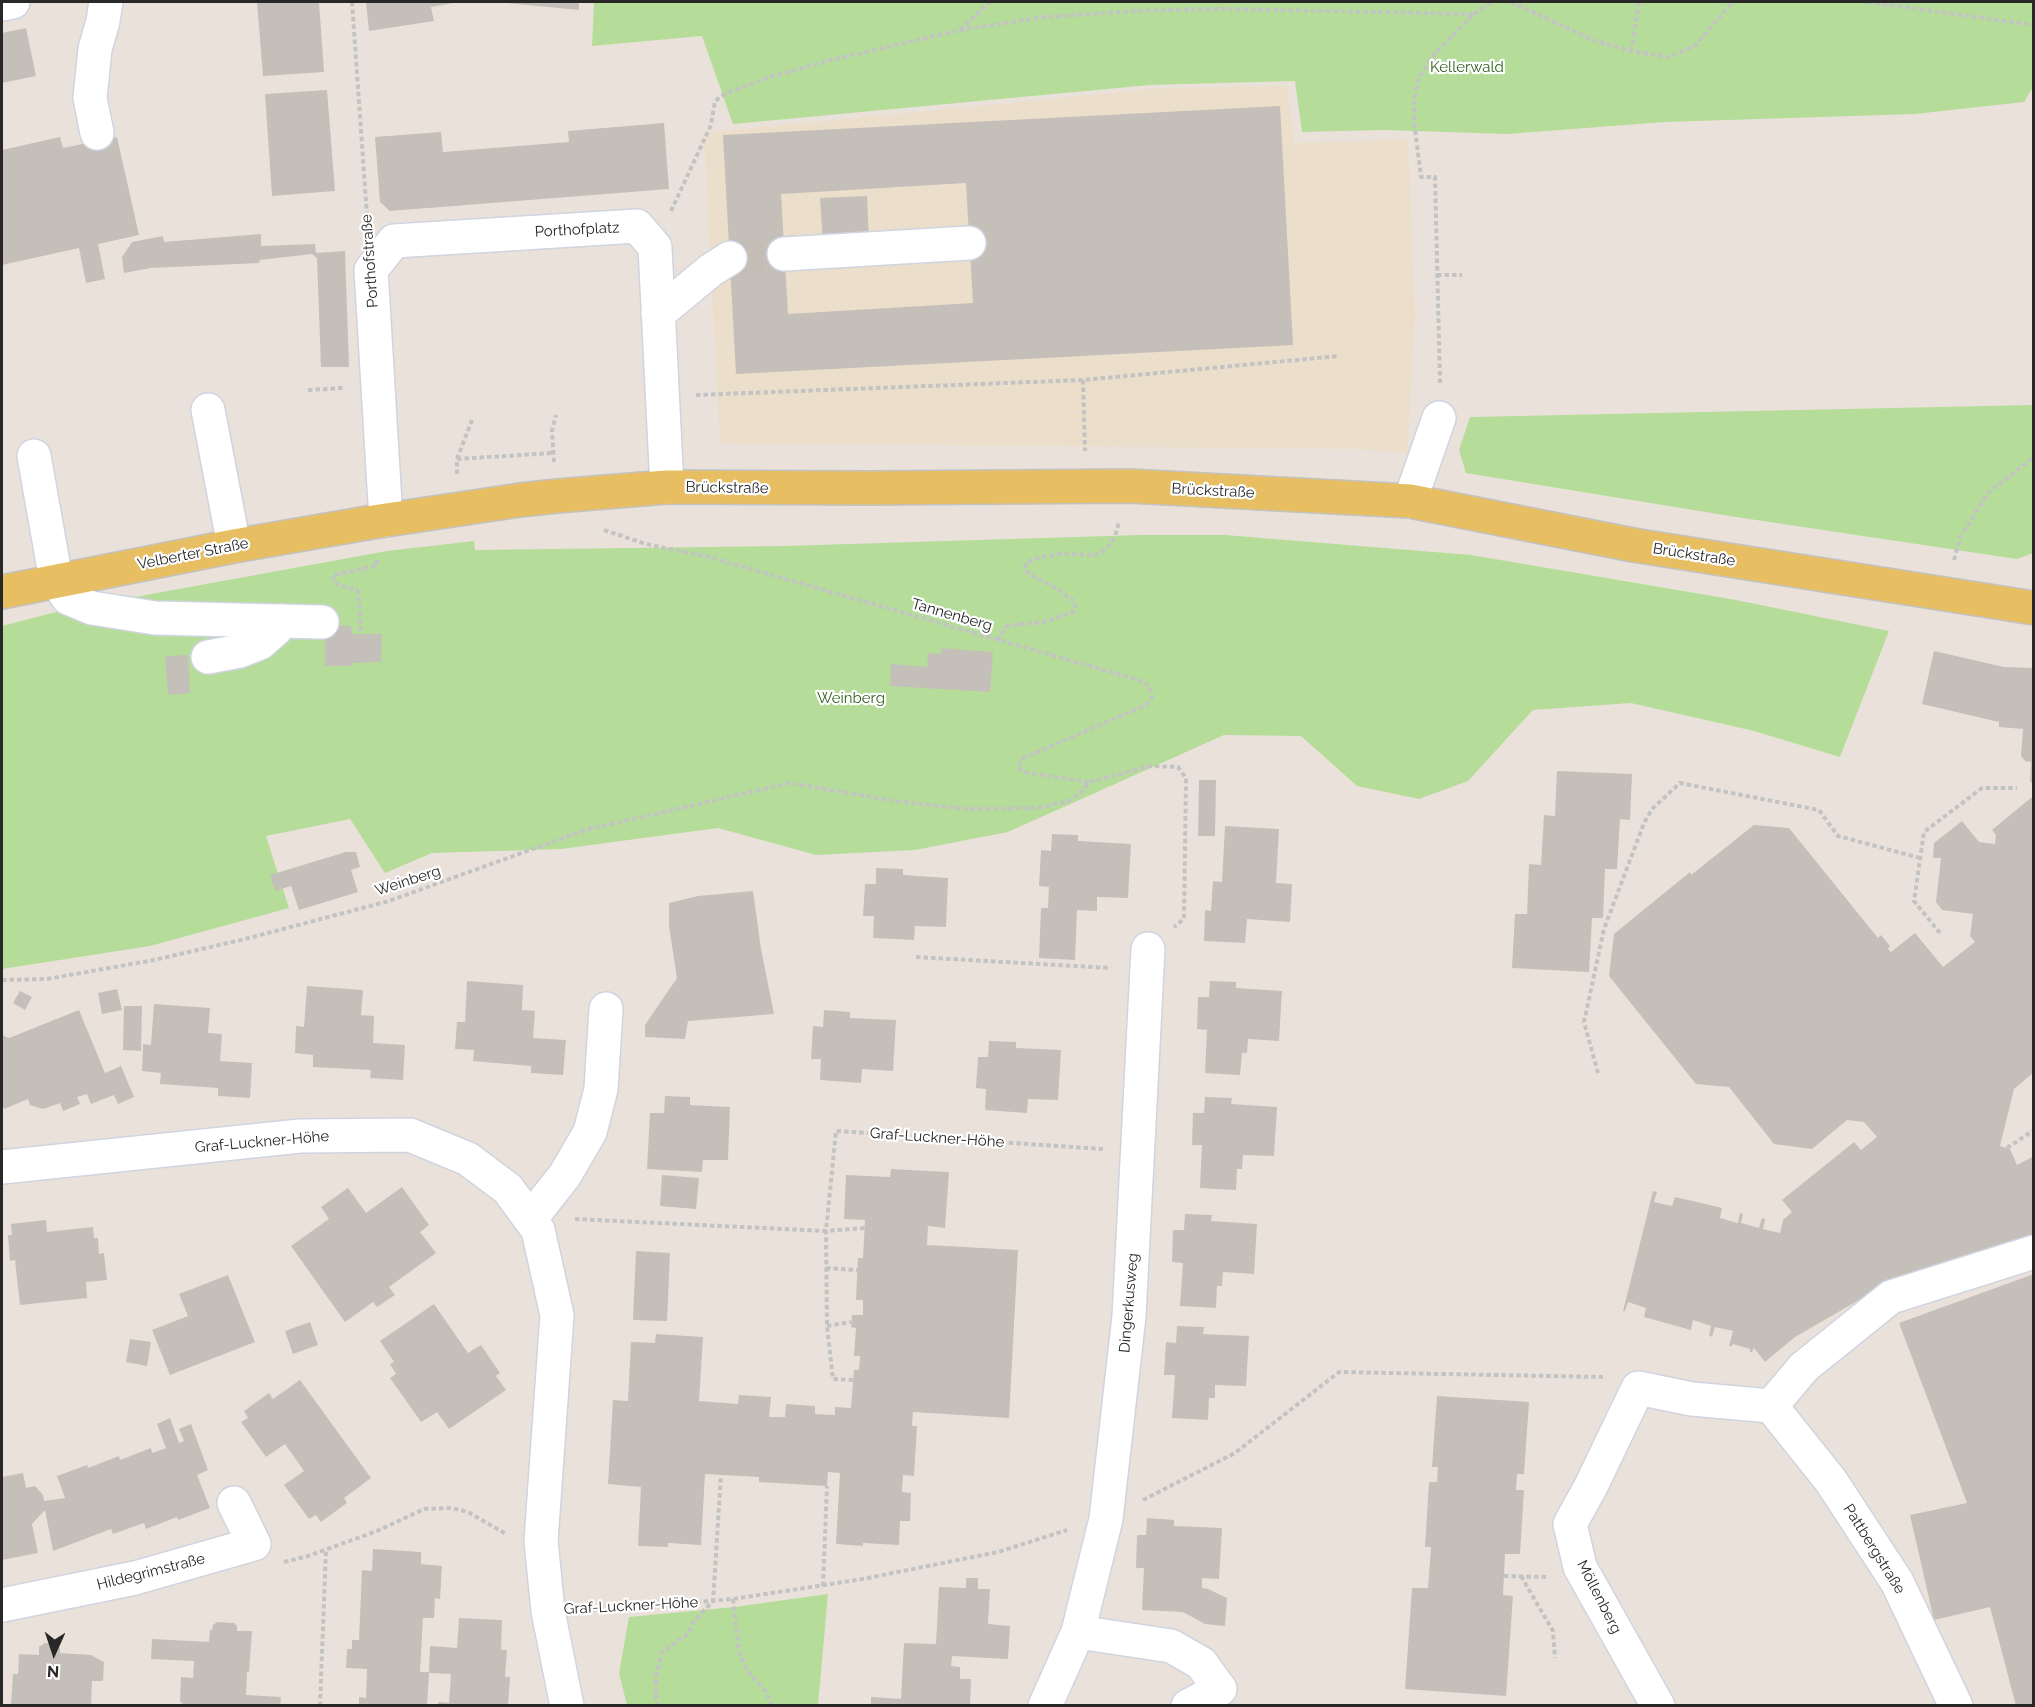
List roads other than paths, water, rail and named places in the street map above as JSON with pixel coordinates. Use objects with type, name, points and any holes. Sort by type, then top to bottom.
[{"type":"main road","name":"Brückstraße","points":[[386,520],[557,496],[667,487],[1130,486],[1410,501],[1633,545],[2034,608]]},
{"type":"main road","name":"Velberter Straße","points":[[2,592],[234,546],[386,520]]},
{"type":"street","points":[[2,4],[13,2]]},
{"type":"street","points":[[97,133],[90,98],[95,49],[103,21],[105,2]]},
{"type":"street","name":"Porthofplatz","points":[[371,270],[394,242],[637,226],[655,246],[658,314]]},
{"type":"street","points":[[784,254],[969,243]]},
{"type":"street","points":[[667,487],[658,314],[711,270],[730,258]]},
{"type":"street","name":"Porthofstraße","points":[[371,270],[386,520]]},
{"type":"street","points":[[1410,501],[1439,404]]},
{"type":"street","points":[[208,410],[234,546]]},
{"type":"street","points":[[34,456],[57,580],[68,598],[92,608],[154,618],[322,622]]},
{"type":"street","points":[[208,657],[240,651],[260,643],[276,629],[281,621]]},
{"type":"street","name":"Dingerkusweg","points":[[1045,1706],[1078,1632],[1106,1519],[1129,1316],[1148,959]]},
{"type":"street","points":[[535,1224],[590,1132],[601,1089],[606,1009]]},
{"type":"street","name":"Graf-Luckner-Höhe","points":[[2,1167],[300,1136],[410,1135],[468,1159],[508,1189],[535,1224],[557,1315],[541,1541],[548,1611],[567,1706]]},
{"type":"street","points":[[1771,1406],[1804,1368],[1891,1297],[2034,1252]]},
{"type":"street","name":"Möllenberg","points":[[1658,1706],[1580,1567],[1570,1524],[1638,1388],[1692,1399],[1771,1406]]},
{"type":"street","name":"Pattbergstraße","points":[[1771,1406],[1831,1481],[1897,1582],[1956,1706]]},
{"type":"street","name":"Hildegrimstraße","points":[[2,1605],[135,1578],[254,1544],[234,1503]]},
{"type":"street","points":[[1078,1632],[1171,1646],[1201,1663],[1220,1689],[1188,1706]]},
{"type":"tunnel","points":[[730,258],[784,254]]},
{"type":"park label","name":"Kellerwald","points":[[1467,67]]},
{"type":"park label","name":"Weinberg","points":[[851,698]]}]
